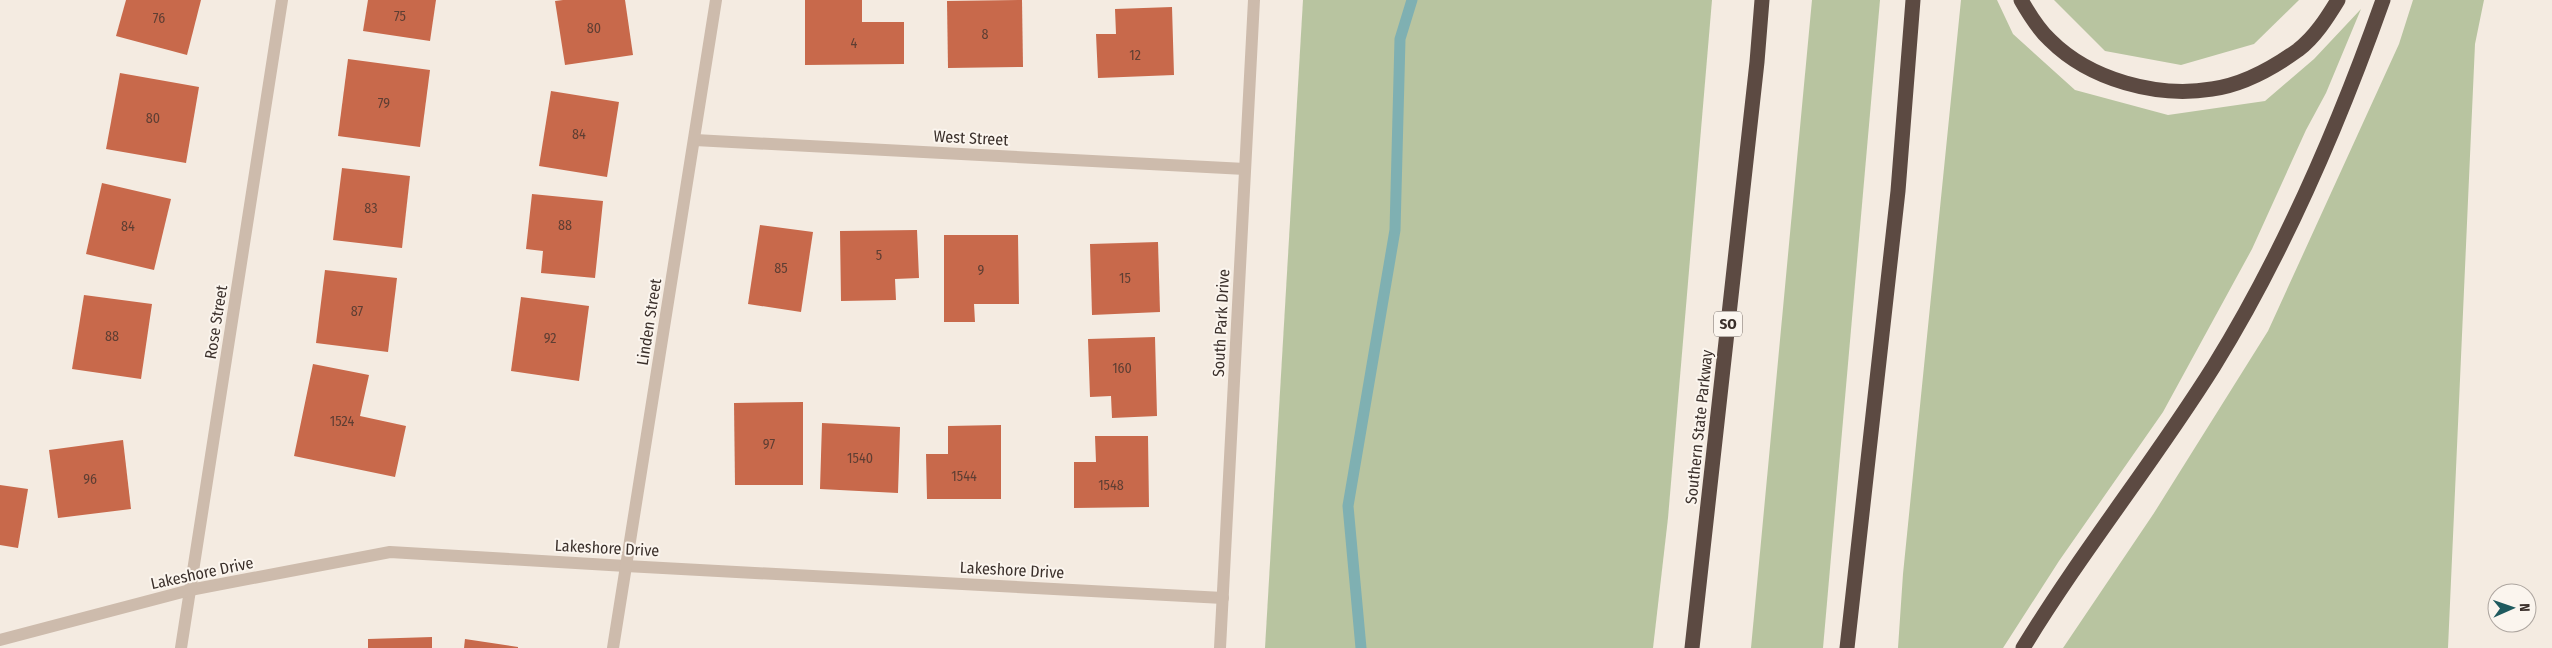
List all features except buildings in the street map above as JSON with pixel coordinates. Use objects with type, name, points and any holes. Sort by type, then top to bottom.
[{"type":"highway","name":"Southern State Parkway","points":[[1692,648],[1758,62],[1762,0]]},
{"type":"highway","points":[[1847,648],[1898,191],[1913,0]]},
{"type":"highway","points":[[2021,0],[2050,40],[2073,58],[2124,83],[2182,91],[2213,89],[2244,81],[2270,68],[2299,49],[2322,26],[2338,0]]},
{"type":"highway","points":[[2023,648],[2051,602],[2214,366],[2258,290],[2298,212],[2336,127],[2383,0]]},
{"type":"street","name":"Rose Street","points":[[180,648],[282,0]]},
{"type":"street","name":"Linden Street","points":[[613,648],[716,0]]},
{"type":"street","name":"South Park Drive","points":[[1220,648],[1254,0]]},
{"type":"street","name":"West Street","points":[[694,140],[1245,169]]},
{"type":"street","name":"Lakeshore Drive","points":[[0,640],[190,590],[390,552],[1223,598]]},
{"type":"green space","points":[[1303,0],[1712,0],[1668,518],[1653,648],[1265,648]]},
{"type":"green space","points":[[1812,0],[1880,0],[1823,648],[1751,648]]},
{"type":"green space","points":[[1961,0],[1997,0],[2013,34],[2075,90],[2168,115],[2265,101],[2314,59],[2361,9],[2326,93],[2306,130],[2252,249],[2163,412],[2059,561],[2003,648],[1898,648],[1903,574]]},
{"type":"green space","points":[[2054,0],[2299,0],[2254,44],[2181,65],[2105,51]]},
{"type":"green space","points":[[2413,0],[2484,0],[2475,44],[2448,648],[2063,648],[2154,513],[2268,331],[2399,44]]},
{"type":"waterway","points":[[1361,648],[1348,506],[1395,230],[1400,39],[1412,0]]}]
